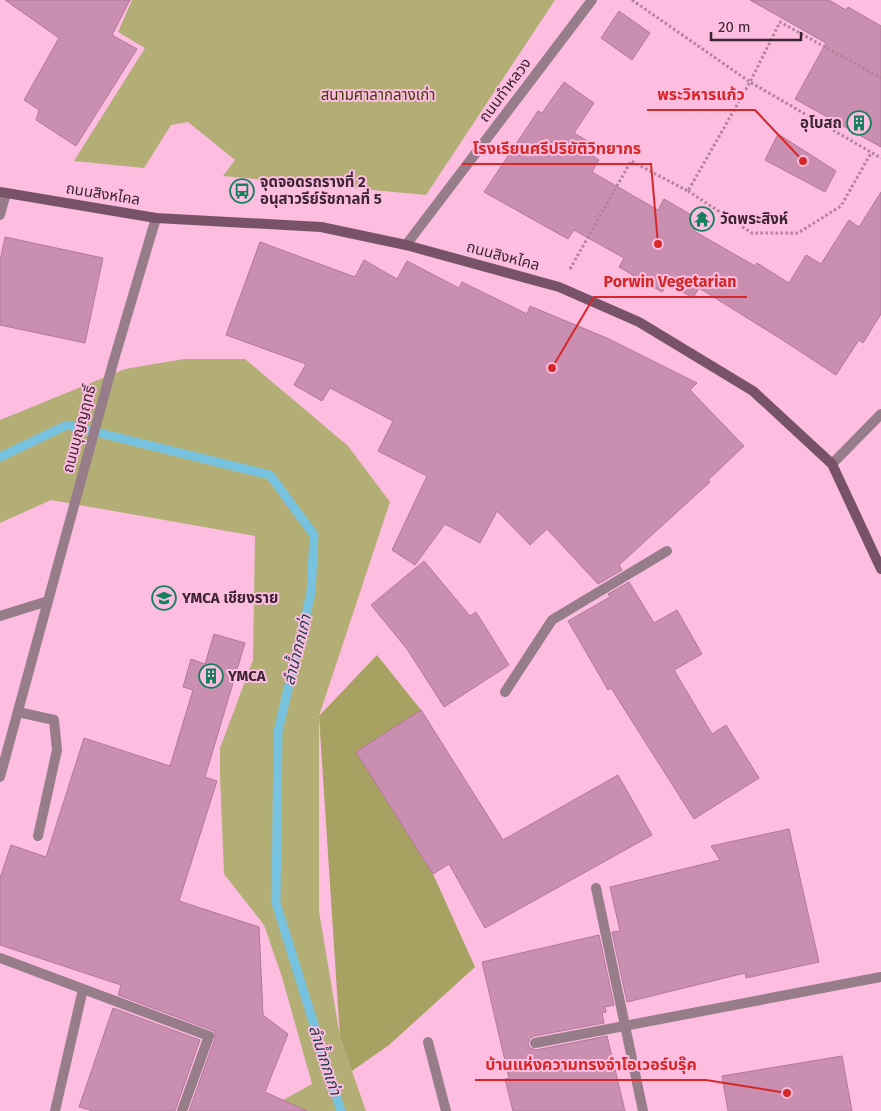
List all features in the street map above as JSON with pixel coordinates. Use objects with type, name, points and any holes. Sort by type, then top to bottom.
[{"type":"main road","name":"ถนนสิงหไคล","points":[[3,192],[156,218],[321,227],[406,245],[559,287],[639,322],[753,391],[832,464],[881,569]]},
{"type":"street","name":"ถนนทำหลวง","points":[[406,245],[592,0]]},
{"type":"street","points":[[0,214],[3,192]]},
{"type":"street","name":"ถนนบุญญฤทธิ์","points":[[0,776],[113,363],[156,218]]},
{"type":"street","points":[[832,464],[881,414]]},
{"type":"street","points":[[505,692],[552,620],[667,551]]},
{"type":"street","points":[[0,616],[48,601]]},
{"type":"street","points":[[18,712],[54,720],[57,750],[38,836]]},
{"type":"street","points":[[596,888],[643,1111]]},
{"type":"street","points":[[0,958],[209,1036],[182,1111]]},
{"type":"street","points":[[535,1044],[881,977]]},
{"type":"street","points":[[55,1111],[83,989]]},
{"type":"street","points":[[428,1042],[446,1111]]},
{"type":"path","points":[[632,0],[750,82],[881,158]]},
{"type":"path","points":[[688,191],[750,82],[780,22],[881,78]]},
{"type":"path","points":[[559,287],[631,161],[688,191],[752,233],[798,232],[842,206],[871,153]]},
{"type":"green space","name":"สนามศาลากลางเก่า","points":[[132,0],[555,0],[426,195],[223,176],[235,160],[188,122],[171,125],[144,168],[74,161],[145,48],[118,32]]},
{"type":"green space","points":[[184,359],[245,359],[348,446],[390,502],[319,716],[319,911],[340,1037],[366,1111],[278,1111],[283,1100],[312,1084],[282,977],[264,925],[224,874],[220,748],[253,660],[255,536],[51,500],[0,523],[0,420],[125,369]]},
{"type":"shaded area","points":[[377,655],[421,710],[356,752],[433,874],[475,967],[389,1045],[352,1071],[340,1037],[319,716]]},
{"type":"building","points":[[5,0],[130,0],[112,35],[137,49],[76,146],[36,120],[39,110],[24,100],[59,38]]},
{"type":"building","points":[[750,0],[829,0],[846,10],[848,7],[881,26],[881,147],[795,99],[826,43]]},
{"type":"building","points":[[619,11],[650,33],[632,60],[601,38]]},
{"type":"building","points":[[564,82],[594,103],[574,133],[596,146],[591,155],[599,160],[592,172],[658,210],[664,199],[700,220],[694,231],[755,266],[757,263],[789,283],[806,255],[821,264],[849,220],[859,227],[881,192],[881,314],[863,343],[859,340],[836,375],[699,288],[693,298],[667,283],[662,292],[619,267],[624,258],[574,230],[568,239],[484,192],[538,111],[542,113]]},
{"type":"building","points":[[778,134],[836,171],[825,192],[765,160]]},
{"type":"building","points":[[5,237],[103,258],[85,343],[0,325],[0,261]]},
{"type":"building","points":[[260,242],[355,277],[364,260],[397,279],[407,261],[459,288],[462,282],[527,314],[530,306],[609,339],[697,383],[690,390],[744,446],[708,480],[710,482],[619,565],[622,570],[598,584],[547,529],[530,545],[497,511],[480,543],[445,524],[415,565],[392,550],[427,476],[378,451],[393,421],[330,388],[322,401],[294,385],[306,364],[226,335]]},
{"type":"building","points":[[424,561],[470,616],[476,612],[509,665],[444,707],[407,649],[371,605]]},
{"type":"building","points":[[629,582],[654,623],[677,610],[702,654],[674,670],[712,734],[726,725],[759,778],[694,819],[611,688],[608,690],[568,621],[610,597],[608,594]]},
{"type":"building","points":[[214,634],[245,643],[205,777],[217,781],[179,901],[259,927],[263,1015],[288,1034],[265,1092],[307,1111],[189,1111],[215,1038],[214,1031],[118,995],[121,985],[0,945],[0,878],[11,845],[46,857],[84,738],[170,766],[193,690],[183,687],[191,659],[205,664]]},
{"type":"building","points":[[421,710],[503,840],[618,775],[652,835],[485,928],[449,864],[433,874],[356,752]]},
{"type":"building","points":[[789,829],[819,962],[746,978],[745,973],[627,1002],[612,932],[620,931],[610,887],[720,860],[711,846]]},
{"type":"building","points":[[599,935],[614,1005],[605,1007],[606,1012],[602,1013],[604,1023],[534,1036],[530,1038],[528,1044],[530,1048],[536,1050],[607,1036],[625,1111],[513,1111],[505,1079],[509,1078],[482,962]]},
{"type":"building","points":[[113,1008],[200,1040],[175,1111],[93,1111],[79,1107]]},
{"type":"building","points":[[842,1056],[852,1111],[728,1111],[722,1076]]},
{"type":"waterway","name":"ลำน้ำกกเก่า","points":[[0,457],[67,425],[270,475],[314,535],[311,593],[278,731],[276,903],[341,1111]]},
{"type":"place","name":"อุโบสถ","points":[[859,123]]},
{"type":"place","name":"พระวิหารแก้ว","points":[[803,161]]},
{"type":"place","name":"จุดจอดรถรางที่ 2 อนุสาวรีย์รัชกาลที่ 5","points":[[242,191]]},
{"type":"place","name":"วัดพระสิงห์","points":[[702,219]]},
{"type":"place","name":"โรงเรียนศรีปริยัติวิทยากร","points":[[658,244]]},
{"type":"place","name":"Porwin Vegetarian","points":[[552,368]]},
{"type":"place","name":"YMCA เชียงราย","points":[[164,598]]},
{"type":"place","name":"YMCA","points":[[211,676]]},
{"type":"place","name":"บ้านแห่งความทรงจำโอเวอร์บรุ๊ค","points":[[787,1093]]}]
